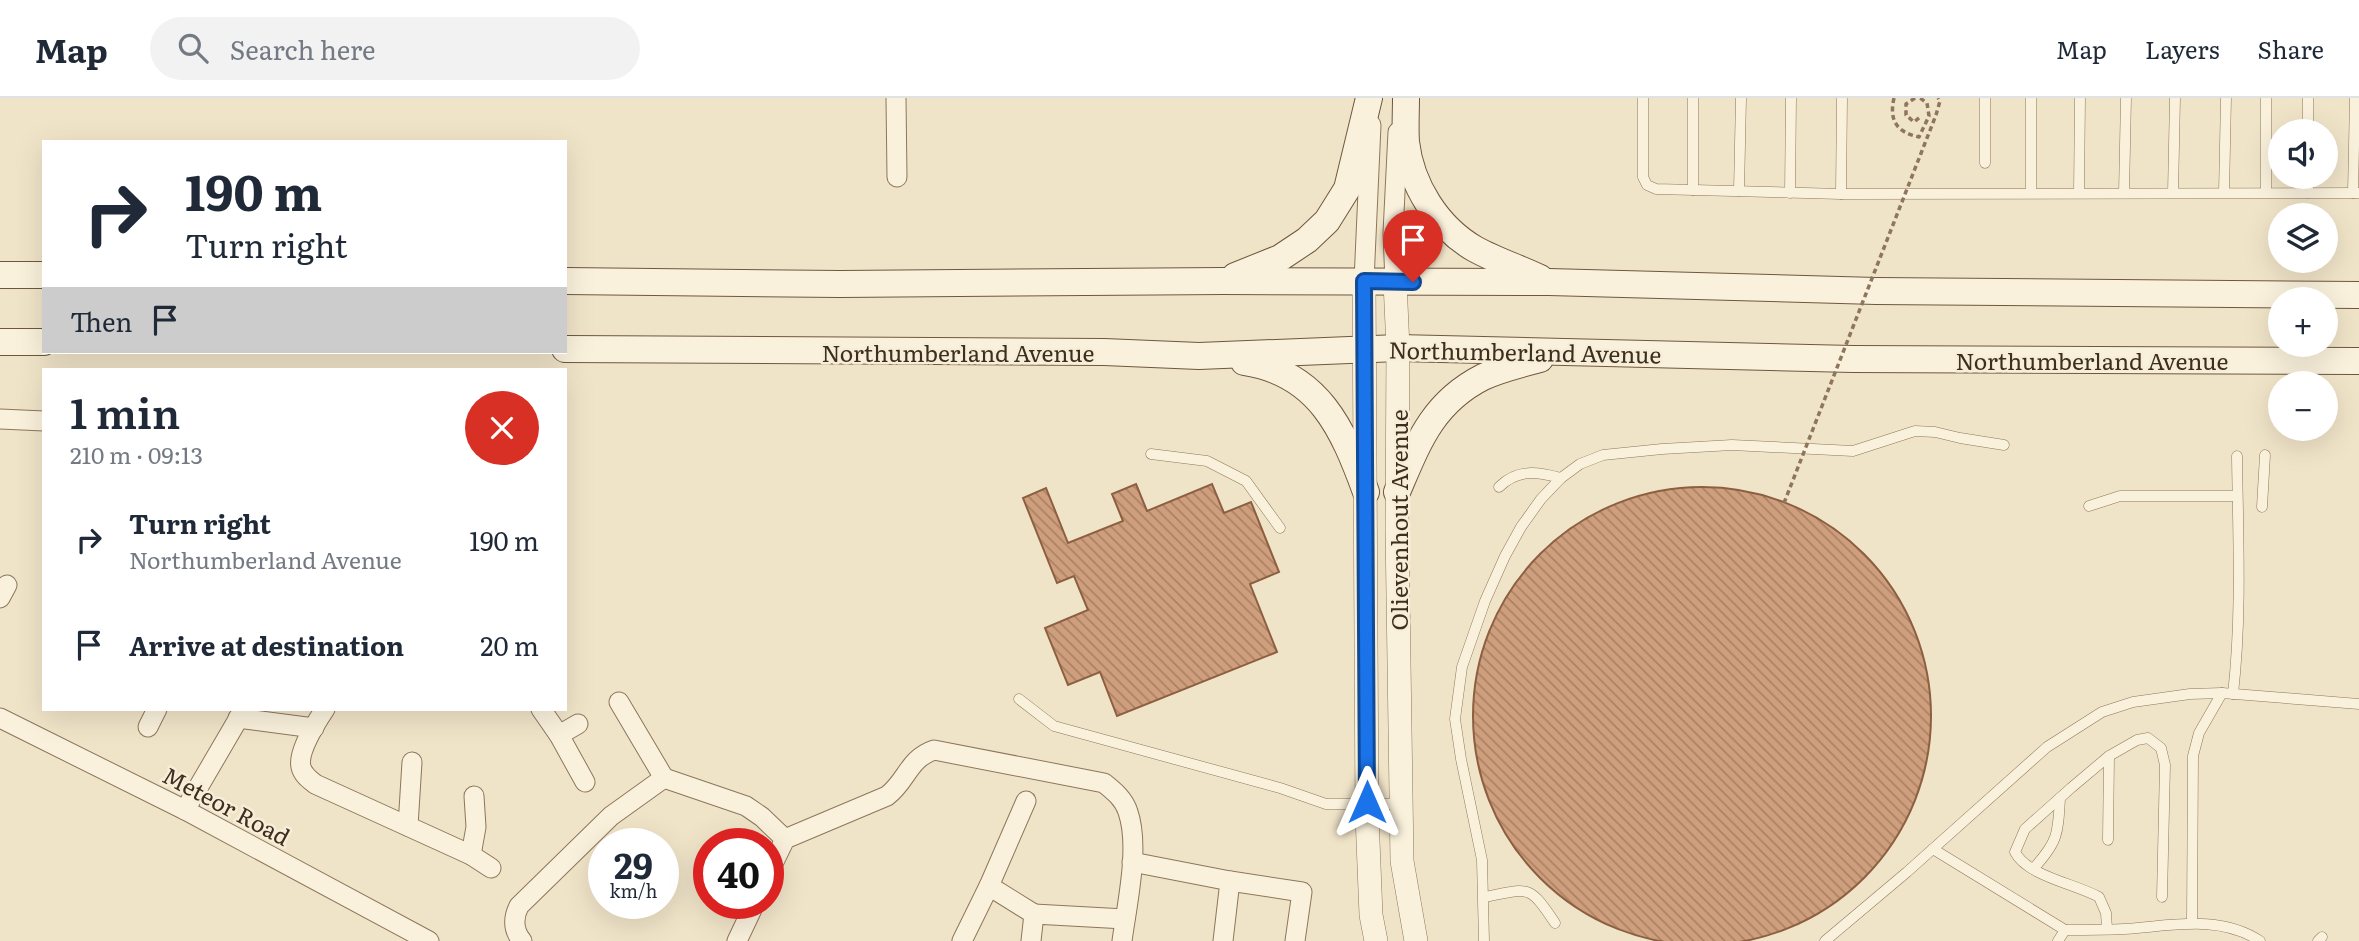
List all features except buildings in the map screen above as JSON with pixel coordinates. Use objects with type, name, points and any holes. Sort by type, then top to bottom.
[{"type":"main road","points":[[1223,281],[1280,258],[1307,240],[1327,221],[1347,189],[1370,98]]},
{"type":"main road","points":[[1404,98],[1406,143],[1421,192],[1431,207],[1460,239],[1477,250],[1549,282]]},
{"type":"main road","points":[[0,275],[42,275]]},
{"type":"main road","points":[[567,281],[826,284],[1549,282],[1876,291],[2359,295]]},
{"type":"main road","points":[[0,342],[42,342]]},
{"type":"main road","name":"Northumberland Avenue","points":[[567,349],[1104,352],[1199,356],[1398,348],[1853,359],[2359,361]]},
{"type":"main road","points":[[1397,492],[1427,427],[1441,407],[1484,377],[1562,352]]},
{"type":"main road","points":[[1199,356],[1269,367],[1315,395],[1332,416],[1349,445],[1366,492]]},
{"type":"street","points":[[896,98],[897,177]]},
{"type":"street","name":"Olievenhout Avenue","points":[[1370,98],[1364,281],[1367,802],[1371,915],[1376,941]]},
{"type":"street","name":"Olievenhout Avenue","points":[[1404,98],[1396,148],[1393,233],[1398,348],[1401,804],[1402,861],[1416,941]]},
{"type":"street","points":[[0,419],[42,421]]},
{"type":"street","points":[[619,702],[664,778],[746,806],[785,839],[887,796],[916,758],[934,750],[1104,783],[1118,794],[1127,809],[1132,826],[1132,862],[1122,941]]},
{"type":"street","points":[[148,727],[156,711]]},
{"type":"street","points":[[324,711],[300,759],[306,777],[315,784],[471,855],[491,868]]},
{"type":"street","points":[[542,711],[586,782]]},
{"type":"street","points":[[185,810],[241,713],[314,728]]},
{"type":"street","name":"Meteor Road","points":[[0,718],[185,810],[429,941]]},
{"type":"street","points":[[559,735],[578,724]]},
{"type":"street","points":[[408,826],[412,762]]},
{"type":"street","points":[[522,941],[518,936],[514,918],[519,906],[611,816],[664,778]]},
{"type":"street","points":[[471,855],[476,827],[474,796]]},
{"type":"street","points":[[962,941],[1026,801]]},
{"type":"street","points":[[1132,862],[1302,892],[1295,941]]},
{"type":"street","points":[[1223,941],[1230,881]]},
{"type":"street","points":[[989,886],[1034,914],[1125,919]]},
{"type":"street","points":[[1031,941],[1034,914]]},
{"type":"street","points":[[737,941],[747,919]]},
{"type":"lane","points":[[1643,98],[1643,177],[1645,182],[1656,189],[1841,194],[2356,193],[2355,98]]},
{"type":"lane","points":[[1693,98],[1693,190]]},
{"type":"lane","points":[[1739,191],[1741,98]]},
{"type":"lane","points":[[1790,193],[1791,98]]},
{"type":"lane","points":[[1841,194],[1842,98]]},
{"type":"lane","points":[[1985,98],[1985,163]]},
{"type":"lane","points":[[2031,98],[2031,193]]},
{"type":"lane","points":[[2079,192],[2080,98]]},
{"type":"lane","points":[[2124,193],[2126,98]]},
{"type":"lane","points":[[2173,193],[2175,98]]},
{"type":"lane","points":[[2224,193],[2226,98]]},
{"type":"lane","points":[[2266,98],[2266,192]]},
{"type":"lane","points":[[2308,98],[2308,119]]},
{"type":"lane","points":[[1484,941],[1482,860],[1455,719],[1462,667],[1485,601],[1510,547],[1541,499],[1561,478],[1580,464],[1603,455],[1662,449],[1732,445],[1853,451],[1915,431],[1935,432],[2004,445]]},
{"type":"lane","points":[[1151,454],[1207,461],[1246,481],[1280,528]]},
{"type":"lane","points":[[2262,507],[2265,455]]},
{"type":"lane","points":[[2192,923],[2193,756],[2199,733],[2228,694],[2238,632],[2237,456]]},
{"type":"lane","points":[[1499,487],[1518,474],[1529,472],[1561,478]]},
{"type":"lane","points":[[2089,506],[2120,496],[2237,496]]},
{"type":"lane","points":[[1825,941],[2047,747],[2102,712],[2162,696],[2228,694],[2359,704]]},
{"type":"lane","points":[[1019,699],[1048,722],[1074,732],[1326,804],[1401,804]]},
{"type":"lane","points":[[2107,929],[2106,913],[2099,897],[2033,869],[2019,860],[2015,852],[2025,829],[2060,798],[2109,757],[2137,740],[2148,738],[2161,748],[2165,765],[2162,897]]},
{"type":"lane","points":[[2108,840],[2109,757]]},
{"type":"lane","points":[[2033,869],[2046,855],[2058,832],[2060,798]]},
{"type":"lane","points":[[1933,849],[2065,930],[2192,923],[2222,924],[2260,941]]},
{"type":"lane","points":[[1485,897],[1530,891],[1543,904],[1555,923]]},
{"type":"lane","points":[[2058,941],[2065,930]]},
{"type":"path","points":[[1894,98],[1891,111],[1895,123],[1905,134],[1919,137],[1929,116],[1927,103],[1917,98],[1906,104],[1906,115],[1914,122],[1920,117]]},
{"type":"path","points":[[1783,503],[1936,115],[1940,101],[1938,98]]},
{"type":"route","points":[[1367,802],[1364,281],[1413,282]]}]
